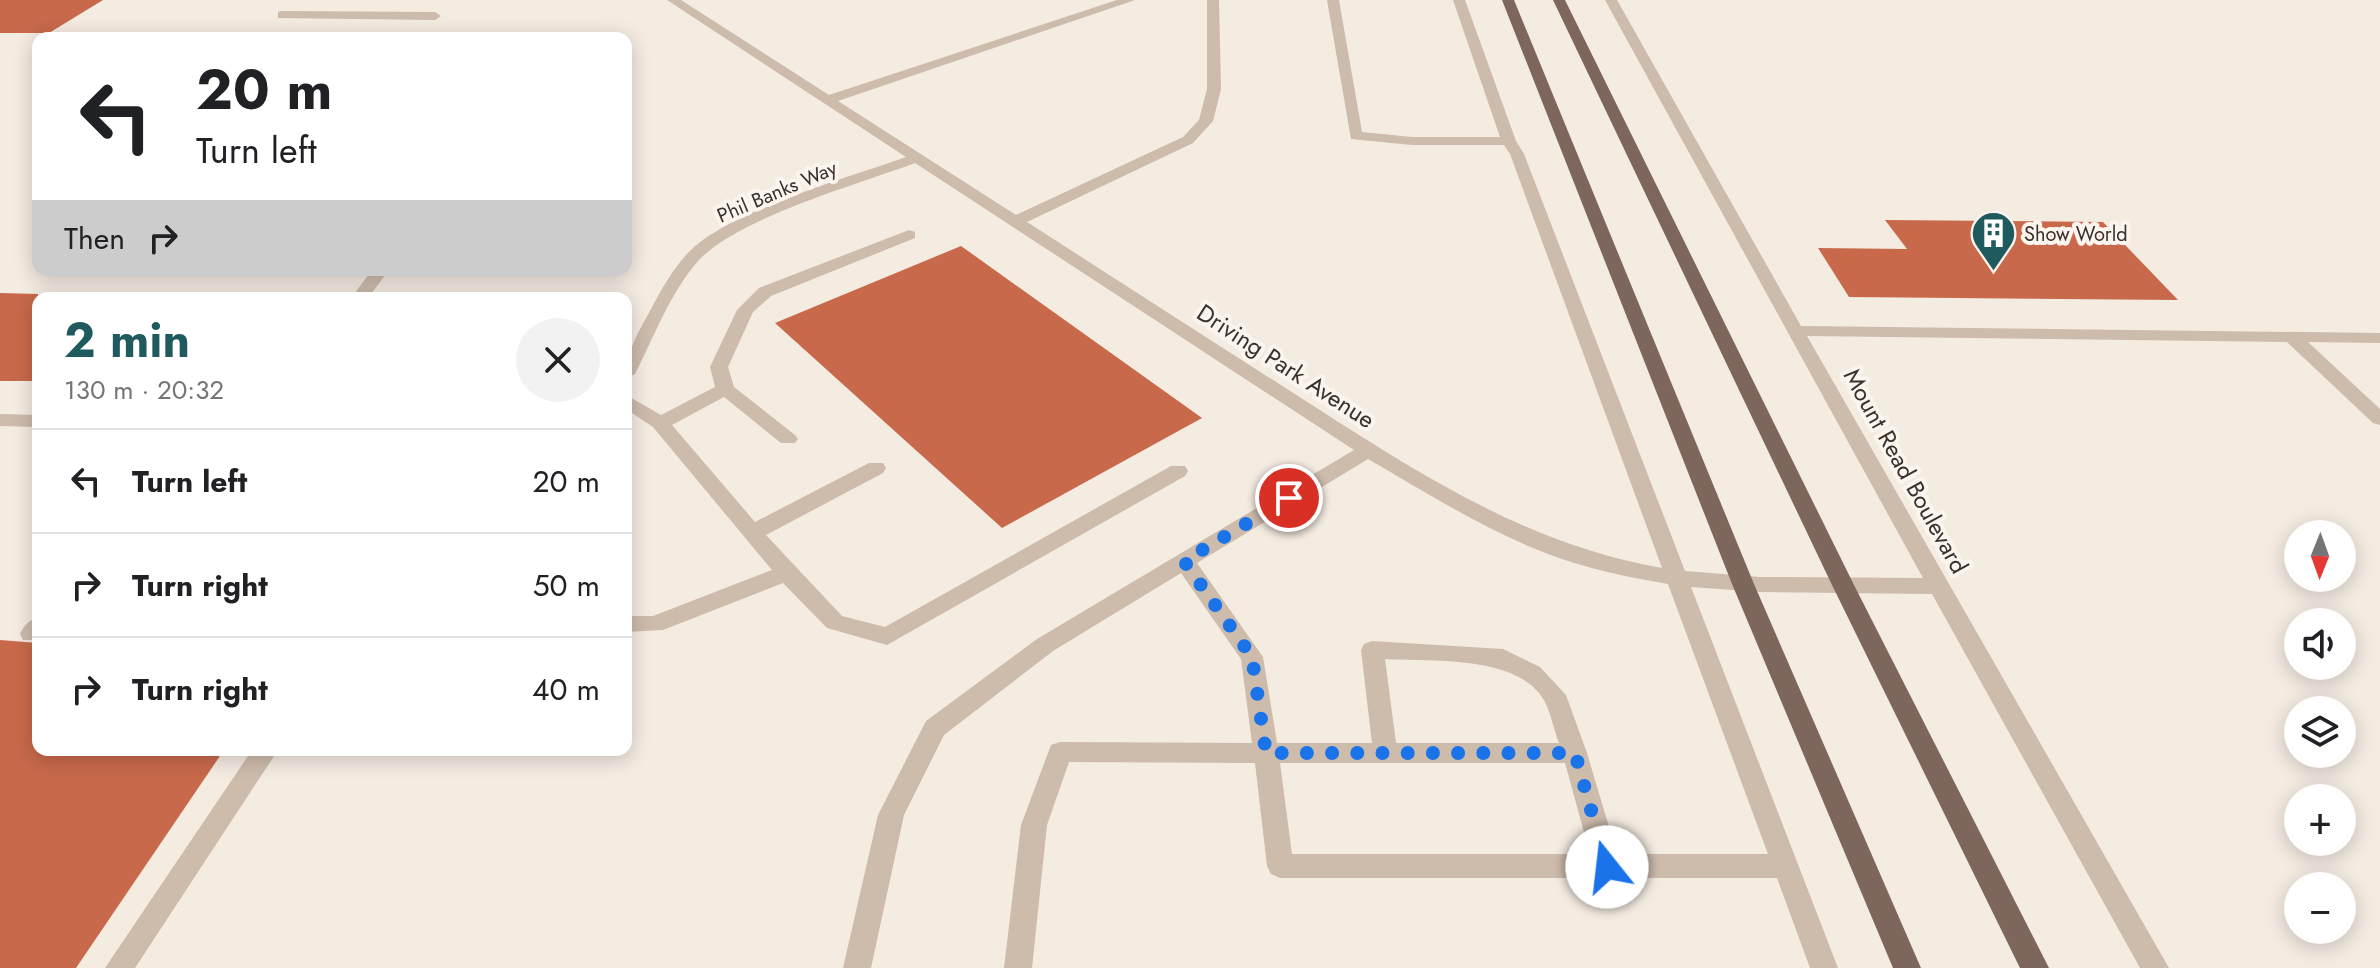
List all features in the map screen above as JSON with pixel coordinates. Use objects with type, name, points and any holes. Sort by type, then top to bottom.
[{"type":"main road","points":[[1508,0],[1743,584],[1907,968]]},
{"type":"main road","points":[[1559,0],[1843,585],[2035,968]]},
{"type":"street","points":[[302,0],[282,15],[435,16]]},
{"type":"street","name":"Driving Park Avenue","points":[[673,0],[1368,450],[1464,505],[1535,539],[1585,559],[1674,578],[1743,584],[1938,586]]},
{"type":"street","points":[[827,100],[1129,0]]},
{"type":"street","points":[[1016,222],[1043,206],[1188,140],[1206,121],[1214,89],[1213,0]]},
{"type":"street","points":[[1333,0],[1356,136],[1513,148]]},
{"type":"street","points":[[1459,0],[1674,578],[1824,968]]},
{"type":"street","name":"Mount Read Boulevard","points":[[1611,0],[2155,968]]},
{"type":"street","name":"Phil Banks Way","points":[[632,364],[695,255],[720,237],[758,218],[917,158]]},
{"type":"street","points":[[788,439],[725,389],[719,367],[746,310],[765,292],[909,235]]},
{"type":"street","points":[[364,292],[376,276]]},
{"type":"street","points":[[1796,331],[2380,338]]},
{"type":"street","points":[[2292,337],[2380,419]]},
{"type":"street","points":[[660,423],[725,389]]},
{"type":"street","points":[[632,405],[660,423],[786,573],[835,622],[887,636],[1178,471]]},
{"type":"street","points":[[0,420],[32,421]]},
{"type":"street","points":[[857,968],[891,815],[935,728],[1045,645],[1368,450]]},
{"type":"street","points":[[752,533],[876,468]]},
{"type":"street","points":[[1184,561],[1252,657],[1280,866],[1787,866]]},
{"type":"street","points":[[632,624],[655,624],[786,573]]},
{"type":"street","points":[[1385,753],[1372,650],[1503,658],[1532,673],[1554,695],[1575,753],[1607,867]]},
{"type":"street","points":[[1018,968],[1034,825],[1060,752],[1575,753]]},
{"type":"street","points":[[119,968],[262,756]]},
{"type":"building","points":[[0,0],[103,0],[51,32],[0,33]]},
{"type":"building","name":"Show World","points":[[1885,220],[2103,222],[2178,300],[1849,297],[1818,248],[1907,249]]},
{"type":"building","points":[[961,246],[1202,418],[1002,528],[775,323]]},
{"type":"building","points":[[0,293],[32,294],[32,381],[0,381]]},
{"type":"building","points":[[0,640],[32,643],[32,756],[220,756],[76,968],[0,968]]},
{"type":"place","name":"Show World","points":[[1993,273]]},
{"type":"route","points":[[1289,498],[1184,561],[1252,657],[1266,753],[1575,753],[1607,867]]}]
